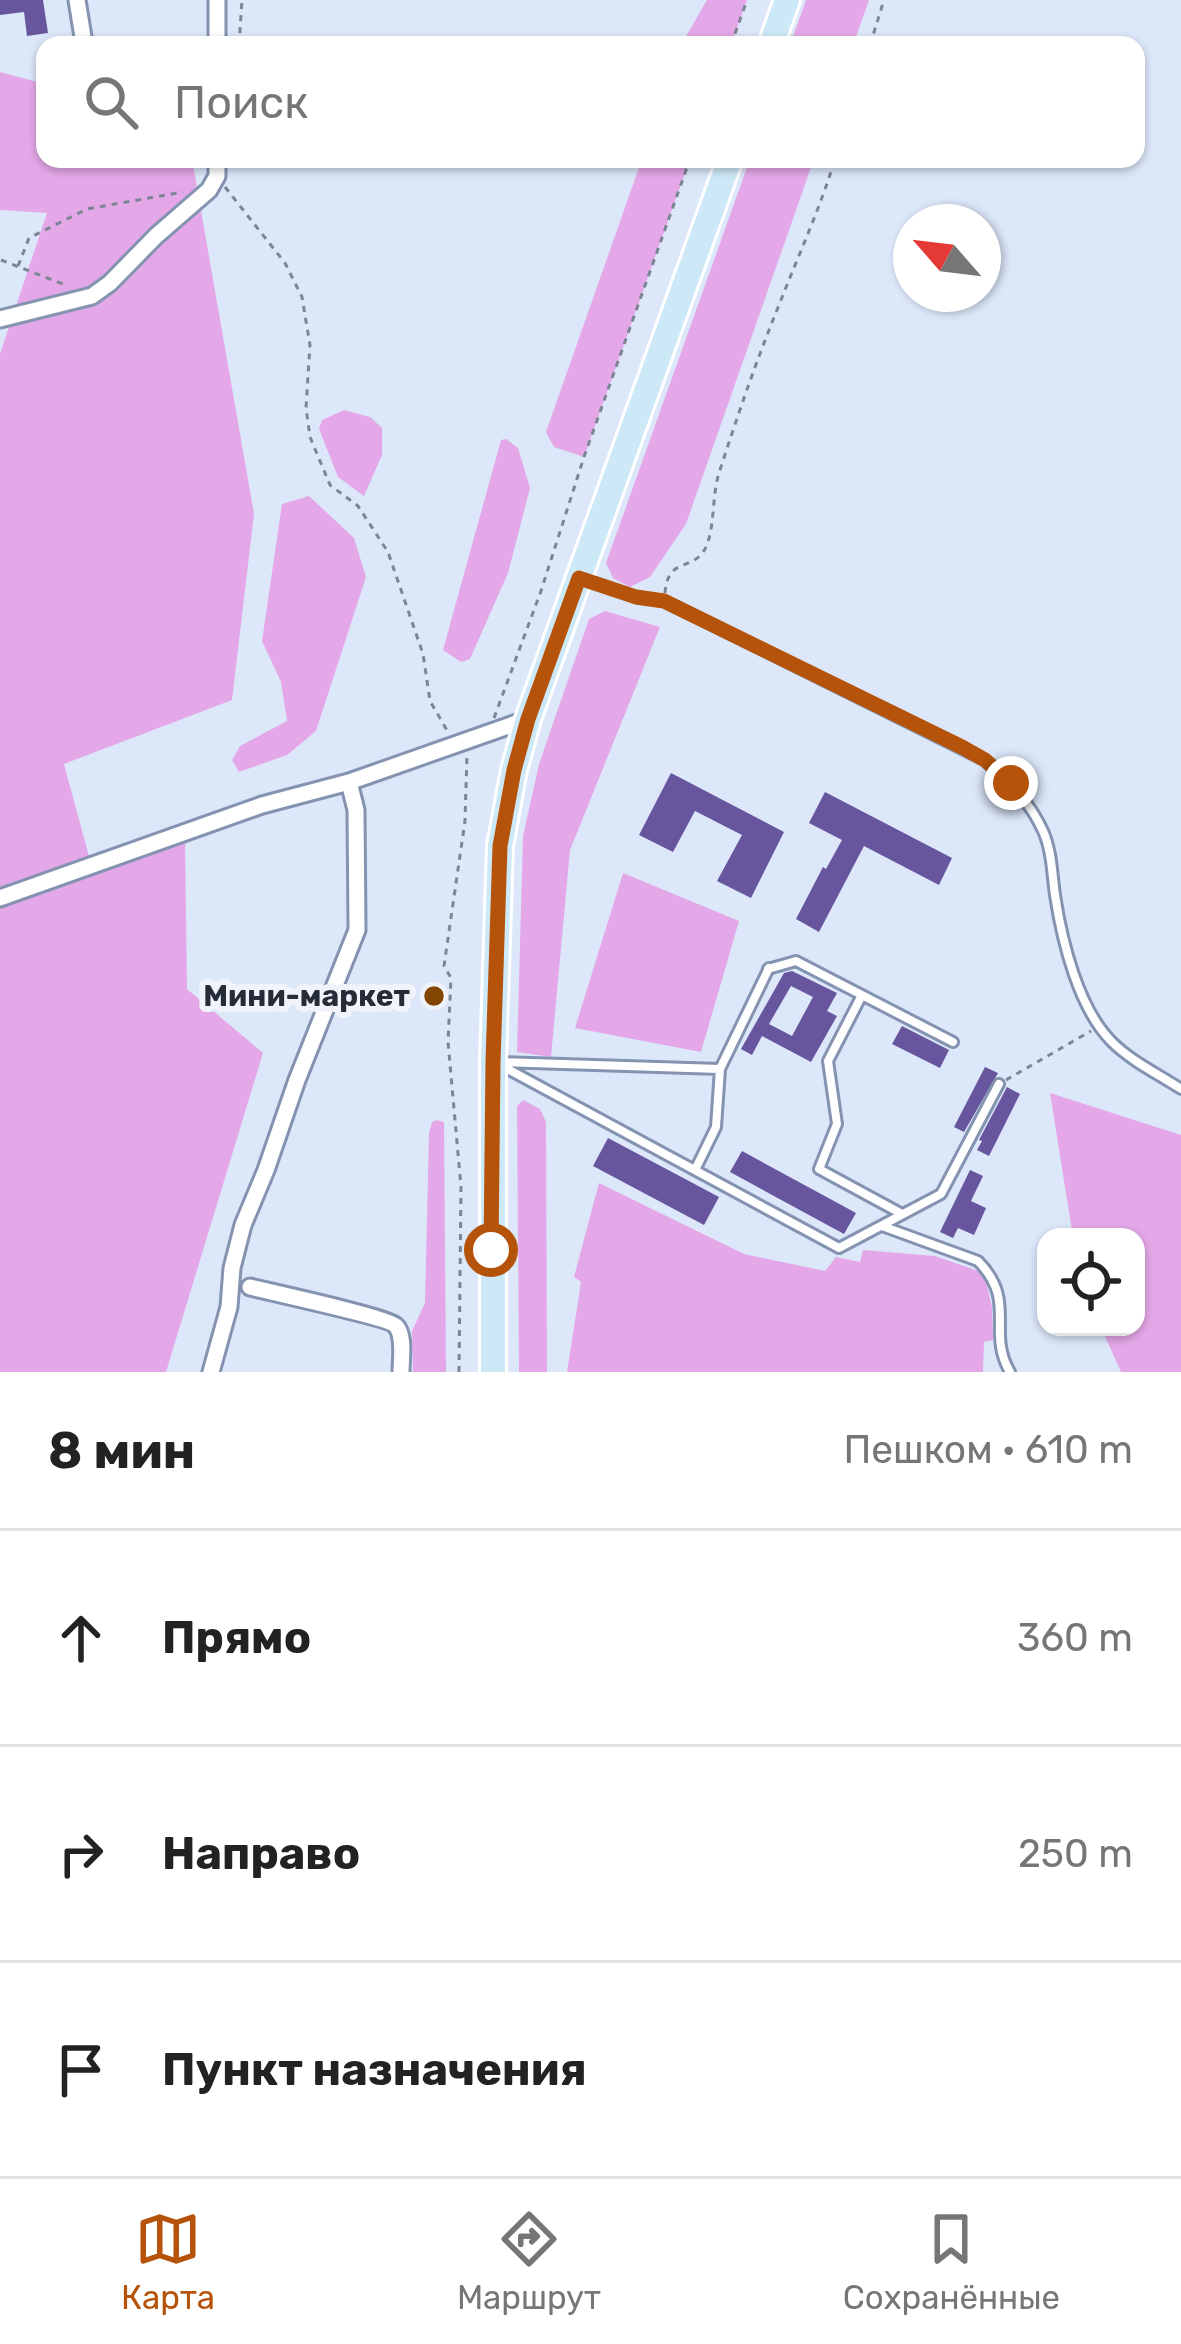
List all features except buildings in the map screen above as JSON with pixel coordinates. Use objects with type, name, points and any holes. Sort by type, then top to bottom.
[{"type":"main road","points":[[774,36],[787,0]]},
{"type":"main road","points":[[493,1372],[493,1062],[500,846],[514,770],[528,719],[727,168]]},
{"type":"street","points":[[77,0],[83,36]]},
{"type":"street","points":[[217,0],[217,36]]},
{"type":"street","points":[[0,320],[92,296],[110,284],[214,175]]},
{"type":"street","points":[[0,898],[262,805],[349,782],[528,719]]},
{"type":"street","points":[[210,1370],[229,1307],[232,1268],[244,1225],[358,930],[356,810],[349,782]]},
{"type":"street","points":[[250,1287],[386,1318],[400,1334],[401,1372]]},
{"type":"lane","points":[[579,578],[664,601],[985,760],[1029,805],[1046,836],[1064,941],[1077,983],[1108,1039],[1181,1090]]},
{"type":"lane","points":[[694,1170],[716,1127],[720,1069],[769,966],[796,961],[953,1042]]},
{"type":"lane","points":[[862,995],[828,1060],[837,1124],[820,1169],[903,1214]]},
{"type":"lane","points":[[493,1062],[720,1069]]},
{"type":"lane","points":[[493,1062],[839,1248],[941,1194],[999,1084]]},
{"type":"lane","points":[[882,1226],[978,1261],[985,1268],[1000,1291],[1001,1357],[1010,1372]]},
{"type":"path","points":[[240,36],[242,0]]},
{"type":"path","points":[[734,36],[747,0]]},
{"type":"path","points":[[873,36],[884,0]]},
{"type":"path","points":[[488,733],[687,168]]},
{"type":"path","points":[[664,601],[666,579],[675,567],[697,560],[707,544],[717,477],[832,168]]},
{"type":"path","points":[[18,266],[29,238],[87,208],[176,192],[214,175],[285,263],[302,297],[310,345],[306,408],[310,437],[330,485],[358,506],[388,552],[424,654],[430,701],[461,742],[465,821],[444,966],[451,979],[448,1042],[461,1187],[459,1372]]},
{"type":"path","points":[[1,260],[92,296]]},
{"type":"path","points":[[999,1084],[1100,1025]]},
{"type":"shaded area","points":[[707,0],[747,0],[734,36],[686,36]]},
{"type":"shaded area","points":[[806,0],[869,0],[856,36],[793,36]]},
{"type":"shaded area","points":[[0,72],[36,82],[36,168],[194,168],[254,514],[232,700],[64,764],[94,875],[185,841],[187,989],[263,1053],[166,1372],[0,1372],[0,354],[47,213],[0,210]]},
{"type":"shaded area","points":[[639,168],[687,168],[584,457],[554,447],[546,432]]},
{"type":"shaded area","points":[[747,168],[811,168],[686,524],[650,577],[630,587],[613,578],[606,563]]},
{"type":"shaded area","points":[[344,410],[370,417],[382,428],[382,455],[364,496],[338,477],[319,429],[322,420]]},
{"type":"shaded area","points":[[501,440],[518,448],[530,488],[508,573],[470,659],[461,662],[443,650]]},
{"type":"shaded area","points":[[309,496],[354,538],[366,577],[316,731],[287,755],[239,772],[232,760],[240,746],[287,721],[281,682],[262,641],[282,504]]},
{"type":"shaded area","points":[[605,611],[660,627],[570,850],[551,1057],[517,1052],[523,836],[539,764],[589,619]]},
{"type":"shaded area","points":[[623,873],[739,921],[701,1052],[575,1028]]},
{"type":"shaded area","points":[[1050,1093],[1181,1135],[1181,1372],[1121,1372],[1105,1336],[1145,1336],[1145,1228],[1072,1228]]},
{"type":"shaded area","points":[[523,1100],[540,1109],[546,1122],[547,1372],[519,1372],[517,1106]]},
{"type":"shaded area","points":[[437,1120],[444,1122],[446,1372],[413,1372],[412,1331],[425,1303],[429,1133]]},
{"type":"shaded area","points":[[599,1183],[744,1254],[825,1271],[836,1257],[860,1262],[863,1250],[935,1256],[984,1273],[993,1340],[984,1342],[983,1372],[567,1372],[581,1282],[574,1277]]},
{"type":"place","name":"Мини-маркет","points":[[434,996]]},
{"type":"route","points":[[491,1250],[500,846],[528,719],[579,578],[664,601],[962,747],[1011,783]]}]
